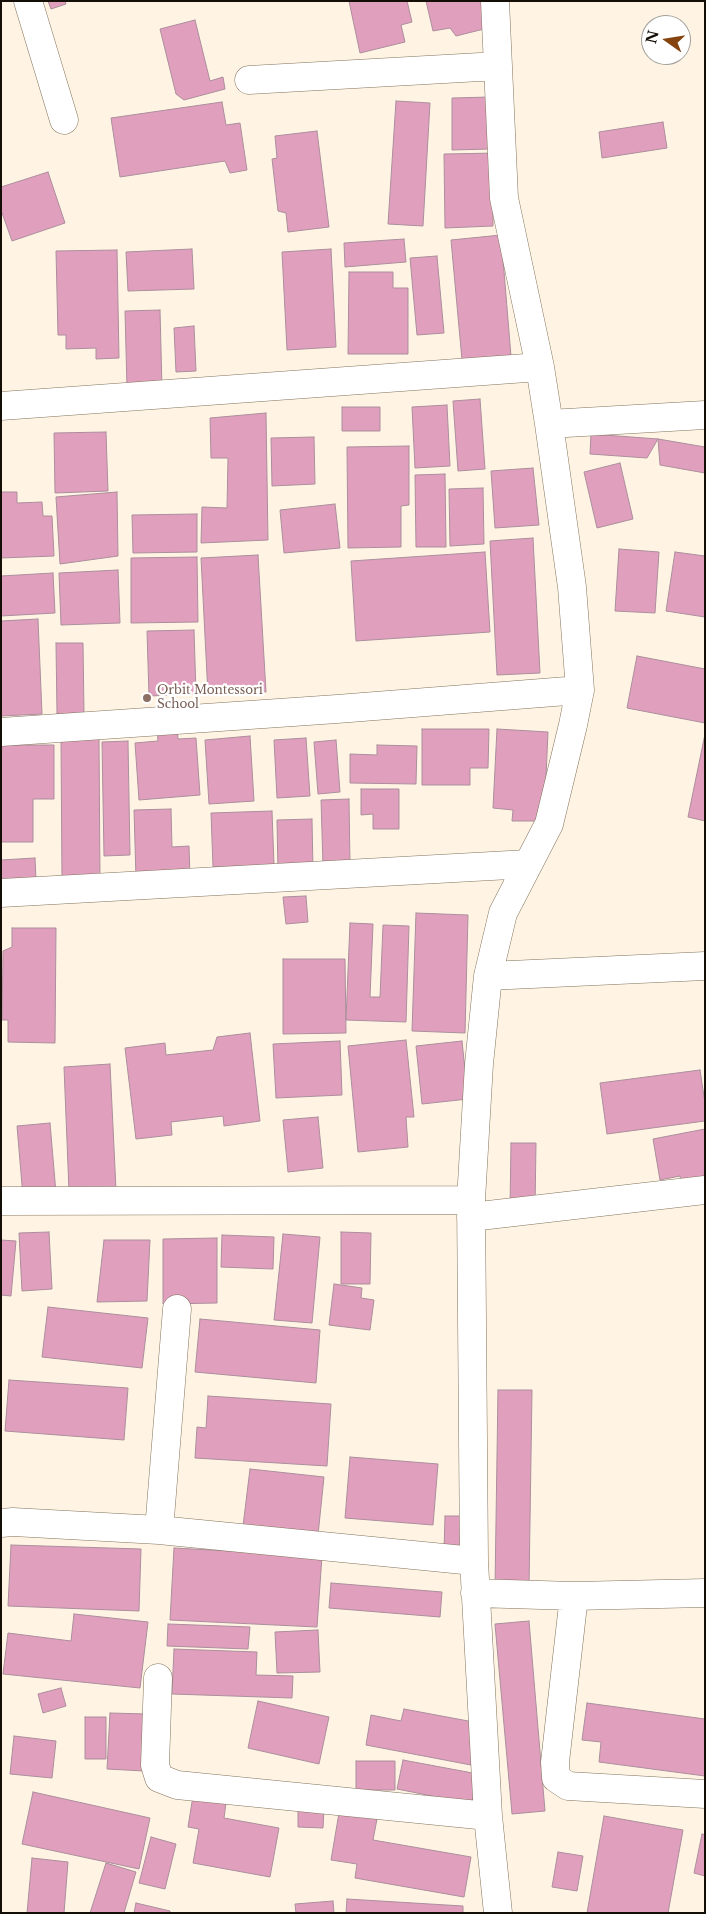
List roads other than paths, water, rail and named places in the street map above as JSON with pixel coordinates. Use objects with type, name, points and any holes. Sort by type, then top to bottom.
[{"type":"street","points":[[28,1],[64,120]]},
{"type":"street","points":[[494,1],[504,198],[540,367],[549,424],[572,587],[580,690],[549,824],[503,913],[488,976],[479,1064],[471,1209],[474,1561],[488,1816],[498,1913]]},
{"type":"street","points":[[249,80],[498,66]]},
{"type":"street","points":[[1,406],[540,367]]},
{"type":"street","points":[[549,424],[705,415]]},
{"type":"street","points":[[1,732],[580,690]]},
{"type":"street","points":[[1,893],[528,864]]},
{"type":"street","points":[[488,976],[705,966]]},
{"type":"street","points":[[1,1201],[471,1209],[705,1190]]},
{"type":"street","points":[[159,1530],[177,1309]]},
{"type":"street","points":[[1,1523],[13,1522],[159,1530],[474,1561]]},
{"type":"street","points":[[475,1593],[574,1596],[705,1593]]},
{"type":"street","points":[[574,1596],[555,1762],[556,1778],[568,1786],[705,1794]]},
{"type":"street","points":[[158,1678],[155,1765],[159,1778],[177,1785],[488,1816]]},
{"type":"place","name":"Orbit Montessori School","points":[[147,698]]}]
